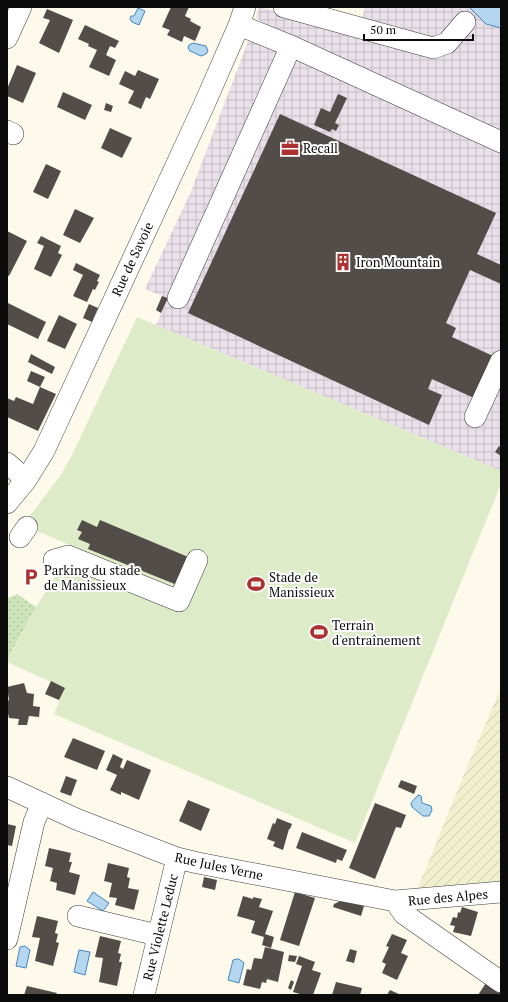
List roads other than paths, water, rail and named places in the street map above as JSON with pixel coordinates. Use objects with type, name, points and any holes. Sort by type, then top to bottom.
[{"type":"street","points":[[7,38],[21,7]]},
{"type":"street","points":[[284,7],[433,48],[447,43],[465,22]]},
{"type":"street","points":[[242,16],[291,46],[501,142]]},
{"type":"street","name":"Rue de Savoie","points":[[7,503],[26,480],[44,451],[204,105],[242,16]]},
{"type":"street","points":[[178,298],[291,46]]},
{"type":"street","points":[[475,417],[501,361]]},
{"type":"street","points":[[7,463],[26,480]]},
{"type":"street","points":[[54,560],[68,556],[179,601],[197,560]]},
{"type":"street","name":"Rue Jules Verne","points":[[7,787],[76,819],[177,858],[395,901]]},
{"type":"street","points":[[7,940],[34,822],[42,803]]},
{"type":"street","name":"Rue Violette Leduc","points":[[144,995],[177,858]]},
{"type":"street","name":"Rue des Alpes","points":[[395,901],[501,892]]},
{"type":"street","points":[[395,901],[404,914],[501,982]]},
{"type":"street","points":[[78,916],[158,935]]},
{"type":"water","points":[[469,7],[501,7],[501,28],[486,24]]},
{"type":"water","points":[[138,8],[145,11],[139,25],[132,22],[130,19],[131,16],[134,16]]},
{"type":"water","points":[[193,43],[206,46],[208,51],[206,54],[201,56],[190,51],[188,48],[189,45]]},
{"type":"water","points":[[418,795],[421,796],[422,803],[431,806],[432,810],[429,816],[423,816],[412,807],[411,803]]},
{"type":"water","points":[[93,892],[109,903],[103,911],[87,901]]},
{"type":"water","points":[[25,946],[30,950],[26,968],[16,966],[20,947]]},
{"type":"water","points":[[79,950],[90,952],[85,975],[74,972]]},
{"type":"water","points":[[237,959],[244,963],[239,983],[228,980],[233,960]]},
{"type":"place","name":"Recall","points":[[290,148]]},
{"type":"place","name":"Iron Mountain","points":[[343,262]]},
{"type":"place","name":"Parking du stade de Manissieux","points":[[31,577]]},
{"type":"place","name":"Stade de Manissieux","points":[[256,584]]},
{"type":"place","name":"Terrain d'entraînement","points":[[319,632]]}]
